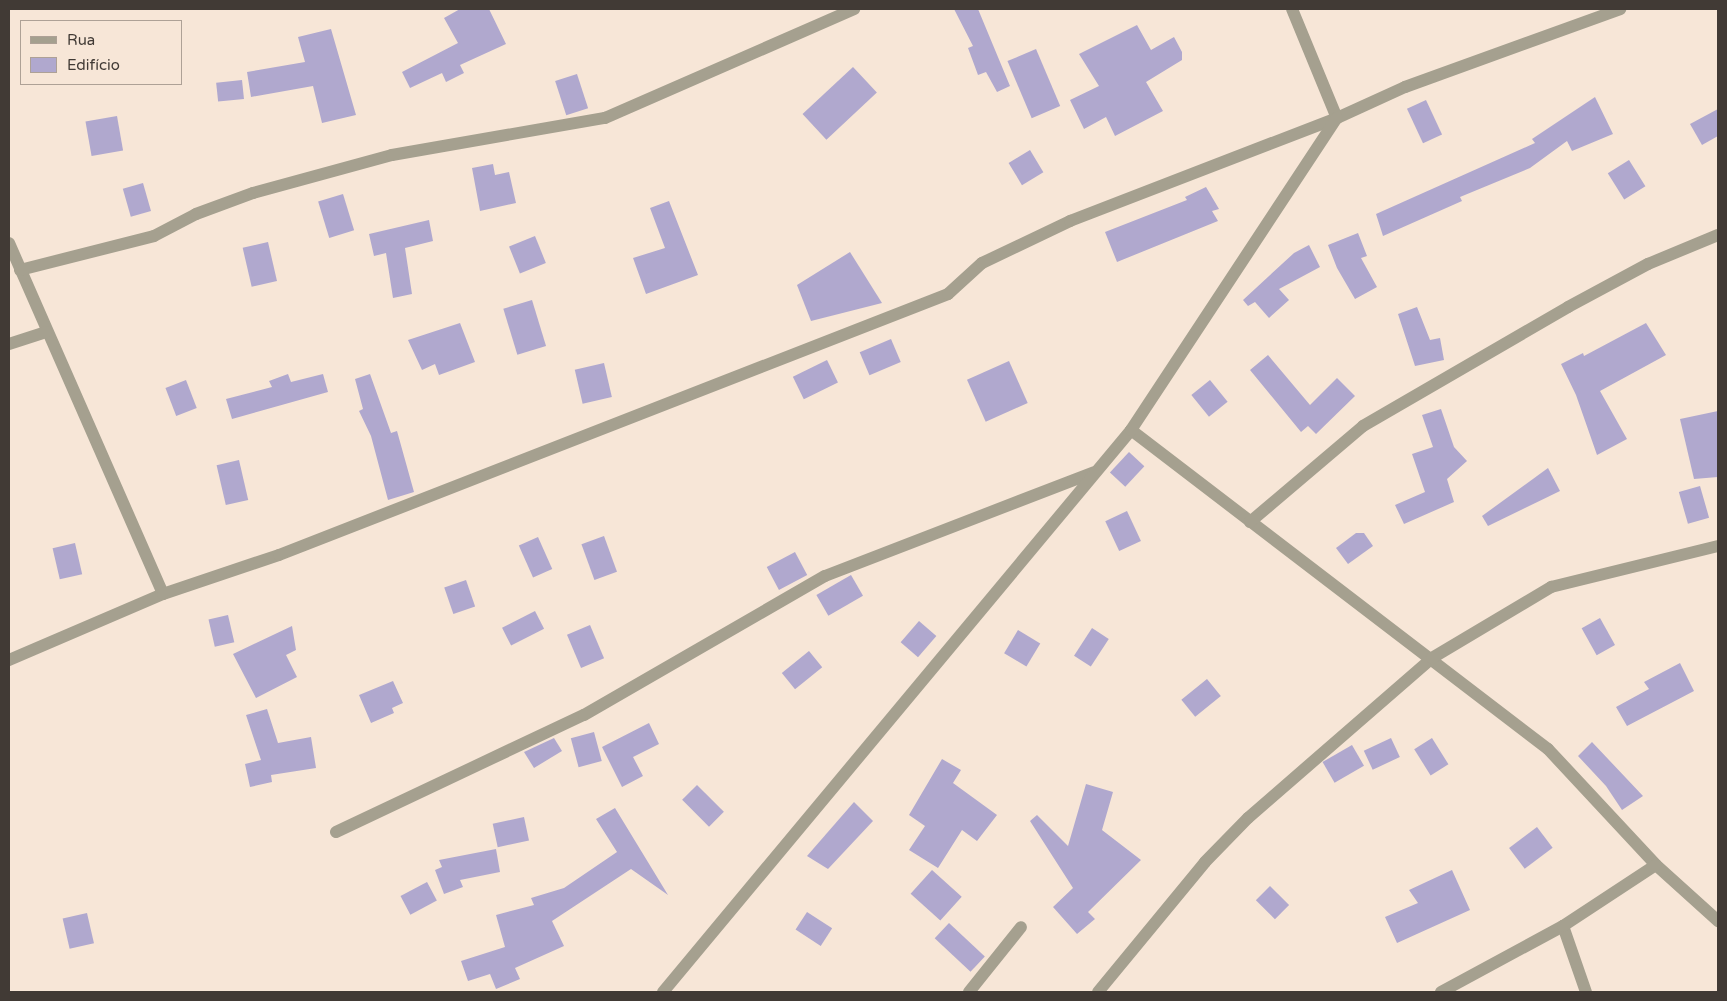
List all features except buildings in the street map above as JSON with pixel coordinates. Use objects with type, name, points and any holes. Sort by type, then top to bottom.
[{"type":"street","points":[[20,270],[154,236],[196,214],[252,192],[392,155],[605,118],[854,9]]},
{"type":"street","points":[[1292,9],[1337,118]]},
{"type":"street","points":[[9,660],[163,594],[279,555],[948,294],[982,263],[1070,221],[1337,118],[1405,87],[1620,9]]},
{"type":"street","points":[[663,992],[1131,430],[1337,118]]},
{"type":"street","points":[[1250,522],[1363,426],[1568,306],[1648,264],[1718,235]]},
{"type":"street","points":[[9,243],[46,332],[163,594]]},
{"type":"street","points":[[9,344],[46,332]]},
{"type":"street","points":[[1131,430],[1399,637],[1432,658],[1548,749],[1656,865],[1718,921]]},
{"type":"street","points":[[336,832],[584,715],[825,576],[1096,472]]},
{"type":"street","points":[[1098,992],[1205,862],[1248,818],[1432,658],[1551,587],[1718,546]]},
{"type":"street","points":[[1441,992],[1563,926],[1656,865]]},
{"type":"street","points":[[1563,926],[1586,992]]},
{"type":"street","points":[[969,992],[1021,927]]}]
